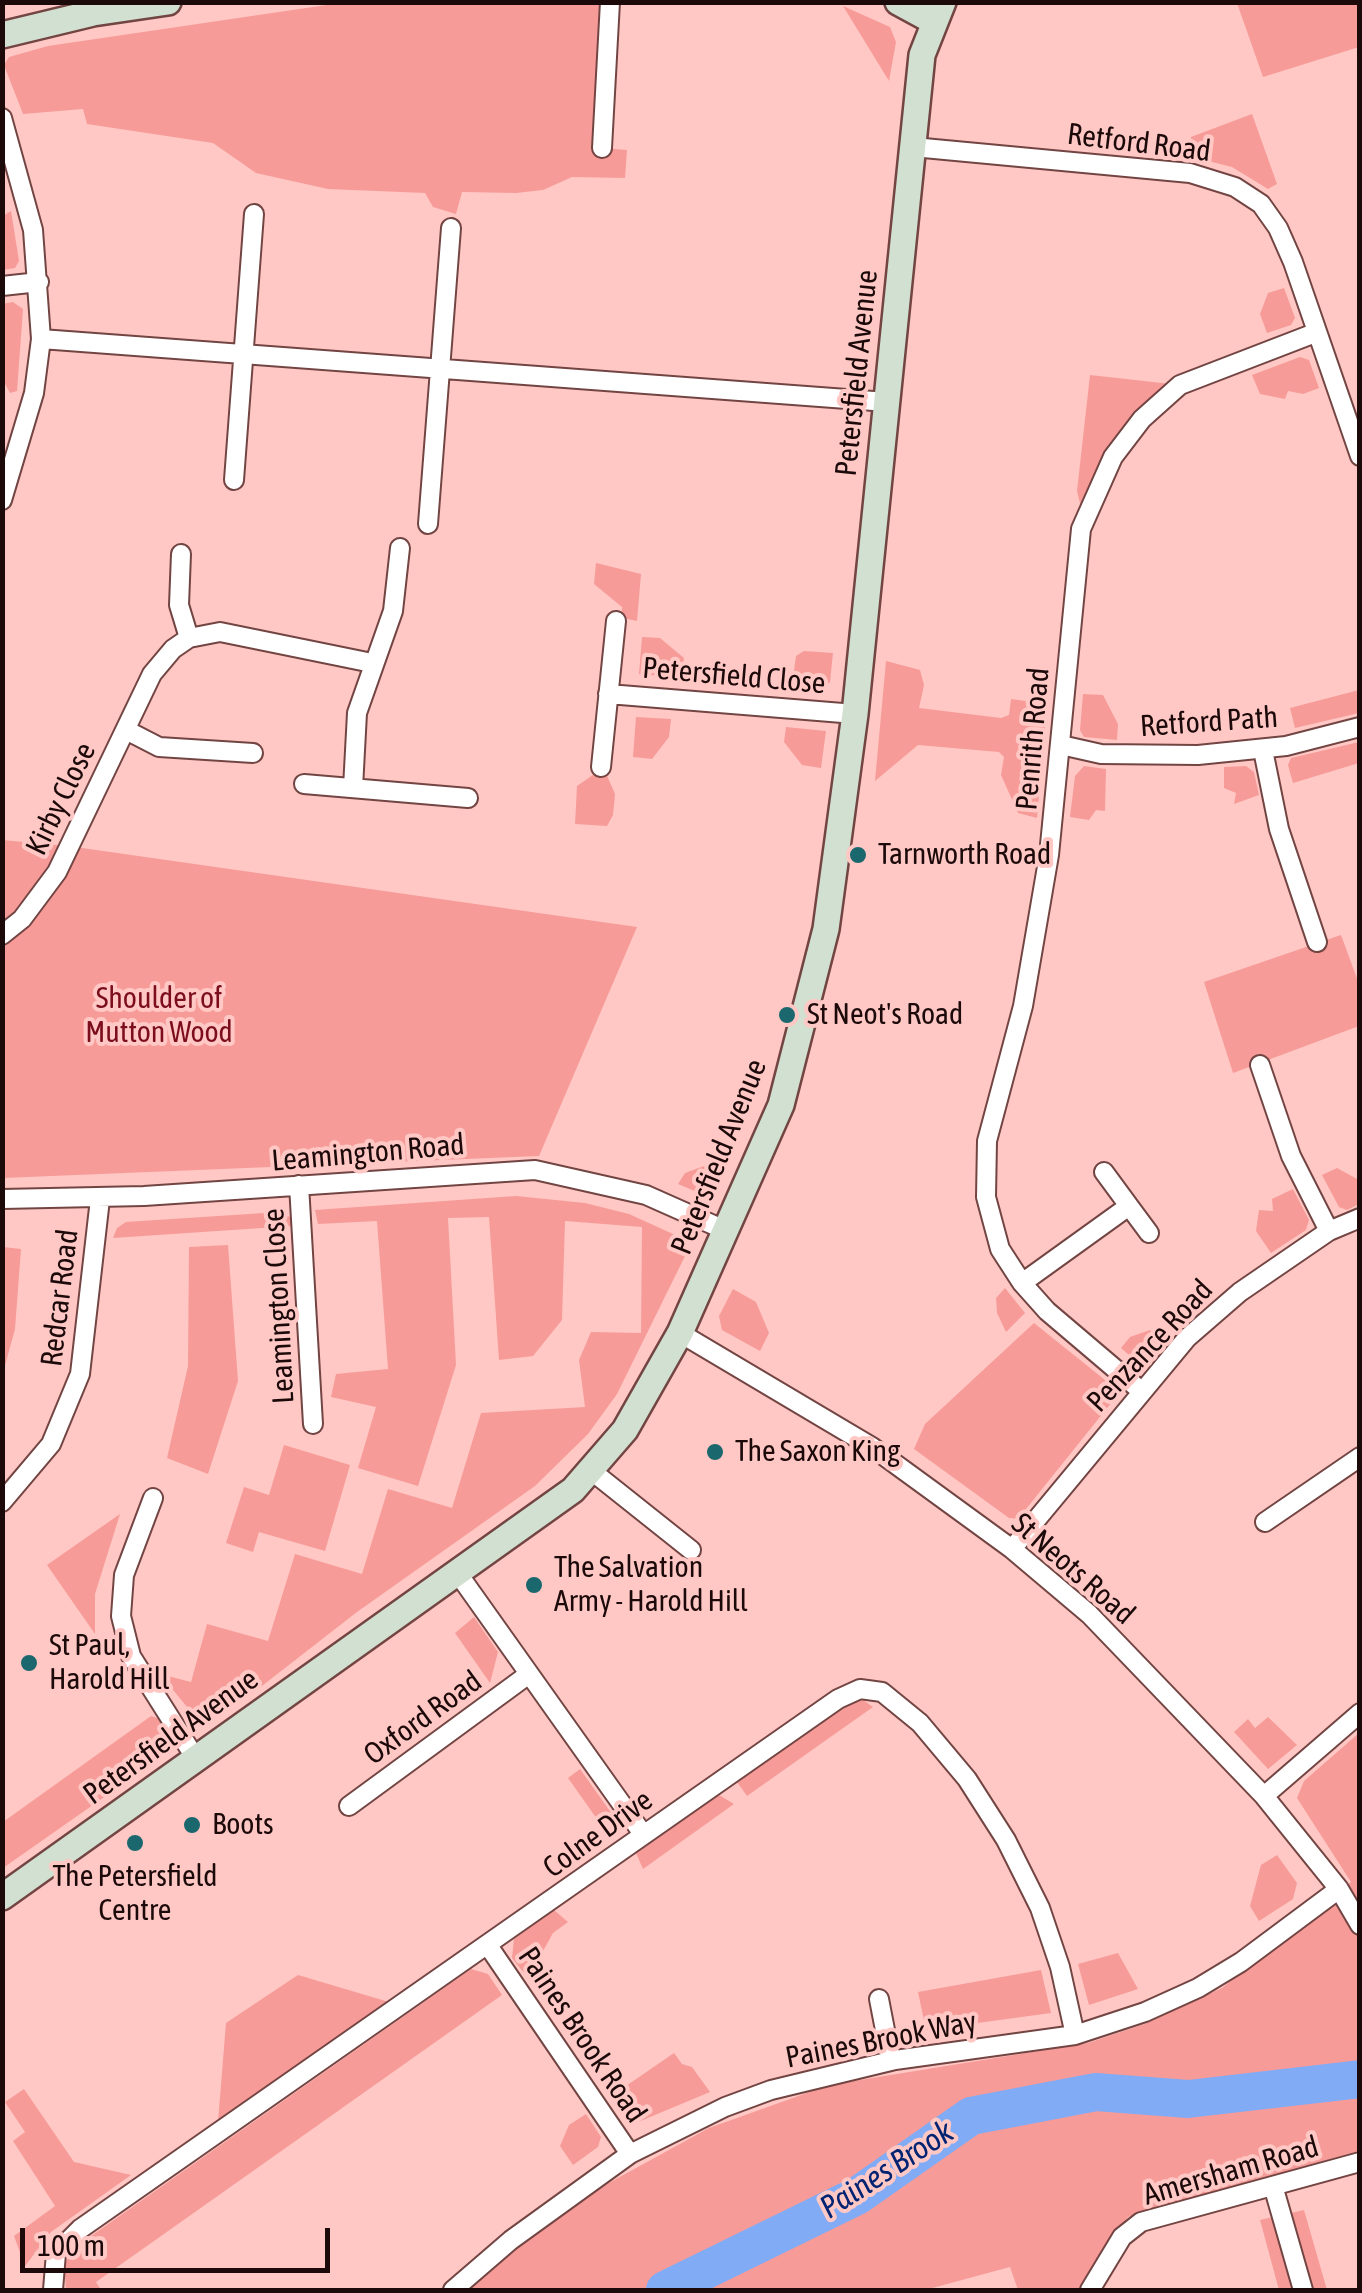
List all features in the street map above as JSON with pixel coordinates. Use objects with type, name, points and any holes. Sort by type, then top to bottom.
[{"type":"street","points":[[2,35],[168,2]]},
{"type":"street","points":[[602,148],[610,2]]},
{"type":"street","points":[[898,2],[938,12]]},
{"type":"street","name":"Petersfield Avenue","points":[[2,1896],[459,1575],[593,1472],[639,1410],[680,1333],[781,1104],[826,929],[856,714],[922,55],[938,12]]},
{"type":"street","points":[[2,118],[33,230],[41,339],[34,393],[2,500]]},
{"type":"street","name":"Retford Road","points":[[913,147],[1190,173],[1235,187],[1261,204],[1278,228],[1360,456]]},
{"type":"street","points":[[234,480],[254,214]]},
{"type":"street","points":[[428,524],[451,228]]},
{"type":"street","points":[[2,286],[39,282]]},
{"type":"street","name":"Penrith Road","points":[[1140,1390],[1047,1311],[1022,1284],[1000,1249],[986,1197],[987,1141],[1032,961],[1061,745],[1081,529],[1113,457],[1142,418],[1180,385],[1316,333]]},
{"type":"street","points":[[41,339],[887,402]]},
{"type":"street","points":[[353,788],[357,713],[394,611],[400,548]]},
{"type":"street","points":[[181,554],[179,605],[189,638],[220,632],[372,663]]},
{"type":"street","name":"Petersfield Close","points":[[601,767],[616,621]]},
{"type":"street","name":"Kirby Close","points":[[2,935],[22,919],[56,872],[162,660],[189,638]]},
{"type":"street","name":"Petersfield Close","points":[[608,694],[856,714]]},
{"type":"street","name":"Retford Path","points":[[1061,745],[1134,756],[1263,750],[1360,727]]},
{"type":"street","name":"Kirby Close","points":[[126,730],[158,746],[253,753]]},
{"type":"street","points":[[1263,750],[1279,829],[1316,942]]},
{"type":"street","points":[[304,784],[468,798]]},
{"type":"street","points":[[1260,1065],[1291,1156],[1330,1231]]},
{"type":"street","name":"Leamington Road","points":[[2,1199],[100,1198],[535,1170],[646,1195],[727,1231]]},
{"type":"street","points":[[1104,1172],[1149,1233]]},
{"type":"street","name":"Leamington Close","points":[[299,1185],[313,1424]]},
{"type":"street","name":"Redcar Road","points":[[2,1502],[50,1444],[80,1374],[100,1198]]},
{"type":"street","points":[[1022,1284],[1129,1206]]},
{"type":"street","name":"Penzance Road","points":[[1012,1549],[1187,1338],[1240,1292],[1330,1231],[1360,1218]]},
{"type":"street","name":"St Neots Road","points":[[680,1333],[872,1447],[1012,1549],[1089,1614],[1264,1796],[1339,1889],[1360,1925]]},
{"type":"street","points":[[1264,1522],[1360,1457]]},
{"type":"street","points":[[593,1472],[691,1550]]},
{"type":"street","points":[[153,1498],[124,1575],[121,1616],[131,1656],[196,1759]]},
{"type":"street","name":"Oxford Road","points":[[459,1575],[643,1834]]},
{"type":"street","name":"Oxford Road","points":[[349,1806],[529,1674]]},
{"type":"street","name":"Colne Drive","points":[[52,2290],[56,2253],[80,2228],[489,1947],[838,1699],[860,1690],[882,1692],[920,1723],[968,1779],[1010,1846],[1040,1908],[1060,1967],[1075,2035]]},
{"type":"street","points":[[1264,1796],[1360,1713]]},
{"type":"street","name":"Paines Brook Way","points":[[452,2290],[511,2240],[630,2154],[724,2107],[772,2090],[891,2061],[1075,2035],[1145,2012],[1198,1988],[1339,1889]]},
{"type":"street","name":"Paines Brook Road","points":[[489,1947],[630,2154]]},
{"type":"street","points":[[879,1999],[891,2061]]},
{"type":"street","name":"Amersham Road","points":[[1090,2290],[1122,2236],[1142,2222],[1274,2189],[1360,2162]]},
{"type":"street","points":[[1274,2189],[1302,2290]]},
{"type":"green space","points":[[340,3],[610,3],[602,148],[627,150],[625,178],[572,177],[543,190],[516,193],[462,192],[456,214],[433,207],[425,193],[328,189],[256,173],[213,143],[87,124],[83,109],[23,114],[4,65],[9,57],[48,46]]},
{"type":"green space","points":[[1237,3],[1359,3],[1359,47],[1263,77]]},
{"type":"green space","points":[[843,6],[890,27],[896,42],[889,81]]},
{"type":"green space","points":[[1252,114],[1277,184],[1268,189],[1232,167],[1192,157],[1191,137]]},
{"type":"green space","points":[[11,211],[19,261],[15,268],[3,270],[3,216]]},
{"type":"green space","points":[[1284,288],[1295,318],[1291,325],[1267,333],[1260,314],[1268,293]]},
{"type":"green space","points":[[13,302],[23,309],[17,391],[10,393],[3,380],[2,304]]},
{"type":"green space","points":[[1300,357],[1309,360],[1319,388],[1303,394],[1288,391],[1285,399],[1260,394],[1252,375]]},
{"type":"green space","points":[[1090,375],[1180,385],[1142,419],[1083,516],[1077,491]]},
{"type":"green space","points":[[596,563],[641,574],[637,621],[622,618],[622,607],[594,584]]},
{"type":"green space","points":[[642,637],[660,638],[684,658],[681,678],[639,674]]},
{"type":"green space","points":[[804,651],[833,653],[830,682],[822,688],[792,685],[796,656]]},
{"type":"green space","points":[[886,661],[920,670],[924,685],[919,708],[1001,718],[1009,715],[1011,699],[1047,704],[1037,818],[1018,813],[1001,775],[1004,757],[999,752],[918,745],[875,781]]},
{"type":"green space","points":[[1359,690],[1359,713],[1295,728],[1290,708]]},
{"type":"green space","points":[[1083,694],[1103,695],[1118,724],[1117,740],[1084,737],[1080,730]]},
{"type":"green space","points":[[636,717],[671,719],[669,737],[652,759],[633,757]]},
{"type":"green space","points":[[786,727],[826,731],[821,768],[802,765],[784,742]]},
{"type":"green space","points":[[1359,742],[1359,763],[1293,783],[1288,765],[1291,758]]},
{"type":"green space","points":[[1084,766],[1106,769],[1105,811],[1096,810],[1089,820],[1070,817],[1075,776]]},
{"type":"green space","points":[[1246,766],[1254,772],[1259,795],[1234,804],[1236,793],[1224,788],[1224,767]]},
{"type":"green space","points":[[600,770],[605,771],[615,794],[613,815],[607,826],[575,824],[577,786]]},
{"type":"green space","name":"Shoulder of Mutton Wood","points":[[2,840],[68,846],[637,927],[539,1156],[3,1178]]},
{"type":"green space","points":[[1341,935],[1359,984],[1359,1026],[1233,1073],[1204,982]]},
{"type":"green space","points":[[715,1162],[727,1167],[718,1188],[704,1195],[678,1184],[685,1173]]},
{"type":"green space","points":[[1337,1168],[1359,1180],[1359,1204],[1347,1210],[1339,1207],[1322,1175]]},
{"type":"green space","points":[[1293,1189],[1309,1220],[1306,1230],[1271,1253],[1256,1231],[1259,1210],[1273,1211],[1272,1199]]},
{"type":"green space","points":[[516,1196],[585,1203],[629,1214],[684,1239],[687,1252],[617,1394],[588,1434],[535,1486],[357,1612],[258,1689],[210,1721],[196,1718],[160,1674],[191,1682],[207,1624],[268,1641],[295,1554],[362,1574],[388,1489],[452,1508],[481,1413],[585,1407],[579,1360],[591,1332],[641,1333],[642,1227],[565,1221],[562,1320],[533,1356],[499,1360],[489,1217],[448,1218],[456,1365],[418,1486],[358,1468],[376,1407],[331,1397],[336,1374],[388,1369],[377,1221],[318,1224],[315,1210]]},
{"type":"green space","points":[[280,1212],[292,1218],[292,1226],[113,1238],[117,1228],[126,1222]]},
{"type":"green space","points":[[228,1245],[238,1381],[208,1474],[167,1458],[188,1366],[189,1247]]},
{"type":"green space","points":[[3,1247],[21,1249],[15,1329],[3,1373]]},
{"type":"green space","points":[[1005,1288],[1025,1313],[1006,1332],[997,1313],[996,1298]]},
{"type":"green space","points":[[733,1289],[756,1302],[769,1333],[760,1351],[722,1330],[719,1316]]},
{"type":"green space","points":[[1034,1323],[1120,1392],[1018,1519],[1009,1518],[914,1449],[925,1424]]},
{"type":"green space","points":[[1150,1330],[1163,1343],[1146,1363],[1137,1362],[1121,1348],[1130,1337]]},
{"type":"green space","points":[[284,1445],[350,1465],[325,1551],[259,1532],[253,1552],[226,1543],[244,1487],[269,1495]]},
{"type":"green space","points":[[120,1514],[95,1594],[95,1634],[47,1565]]},
{"type":"green space","points":[[474,1617],[498,1652],[490,1683],[455,1633]]},
{"type":"green space","points":[[863,1700],[873,1707],[747,1796],[737,1782],[848,1704]]},
{"type":"green space","points":[[151,1716],[160,1719],[170,1751],[3,1868],[3,1822]]},
{"type":"green space","points":[[1268,1717],[1297,1745],[1268,1769],[1234,1732],[1248,1719],[1255,1728]]},
{"type":"green space","points":[[1359,1733],[1359,2151],[1128,2217],[1079,2290],[1018,2290],[1010,2267],[925,2290],[467,2290],[538,2230],[596,2190],[709,2128],[829,2085],[1088,2043],[1145,2024],[1222,1988],[1351,1882],[1297,1798],[1304,1781]]},
{"type":"green space","points":[[580,1769],[617,1821],[615,1832],[609,1836],[568,1778]]},
{"type":"green space","points":[[719,1795],[734,1804],[643,1869],[636,1853]]},
{"type":"green space","points":[[1277,1855],[1297,1883],[1293,1899],[1259,1921],[1250,1906],[1261,1865]]},
{"type":"green space","points":[[554,1910],[568,1922],[553,1933],[528,1978],[512,1958],[514,1939]]},
{"type":"green space","points":[[1118,1953],[1138,1989],[1089,2005],[1078,1964]]},
{"type":"green space","points":[[471,1969],[488,1974],[502,1995],[96,2282],[101,2290],[66,2290],[64,2263],[84,2241]]},
{"type":"green space","points":[[1041,1970],[1051,2013],[926,2030],[918,1992]]},
{"type":"green space","points":[[298,1975],[399,2005],[217,2134],[226,2023]]},
{"type":"green space","points":[[674,2053],[682,2064],[692,2067],[710,2092],[631,2125],[610,2097]]},
{"type":"green space","points":[[24,2089],[74,2162],[131,2175],[51,2232],[25,2266],[14,2236],[55,2206],[13,2141],[25,2132],[5,2102]]},
{"type":"green space","points":[[586,2114],[601,2137],[598,2147],[573,2165],[560,2146],[569,2125]]},
{"type":"green space","points":[[1304,2210],[1327,2290],[1279,2290],[1260,2220]]},
{"type":"waterway","name":"Paines Brook","points":[[665,2290],[857,2196],[971,2116],[1096,2092],[1188,2099],[1360,2079]]},
{"type":"place","name":"Tarnworth Road","points":[[858,855]]},
{"type":"place","name":"St Neot's Road","points":[[787,1015]]},
{"type":"place","name":"The Saxon King","points":[[715,1452]]},
{"type":"place","name":"The Salvation Army - Harold Hill","points":[[534,1585]]},
{"type":"place","name":"St Paul, Harold Hill","points":[[29,1663]]},
{"type":"place","name":"Boots","points":[[192,1825]]},
{"type":"place","name":"The Petersfield Centre","points":[[135,1843]]}]
